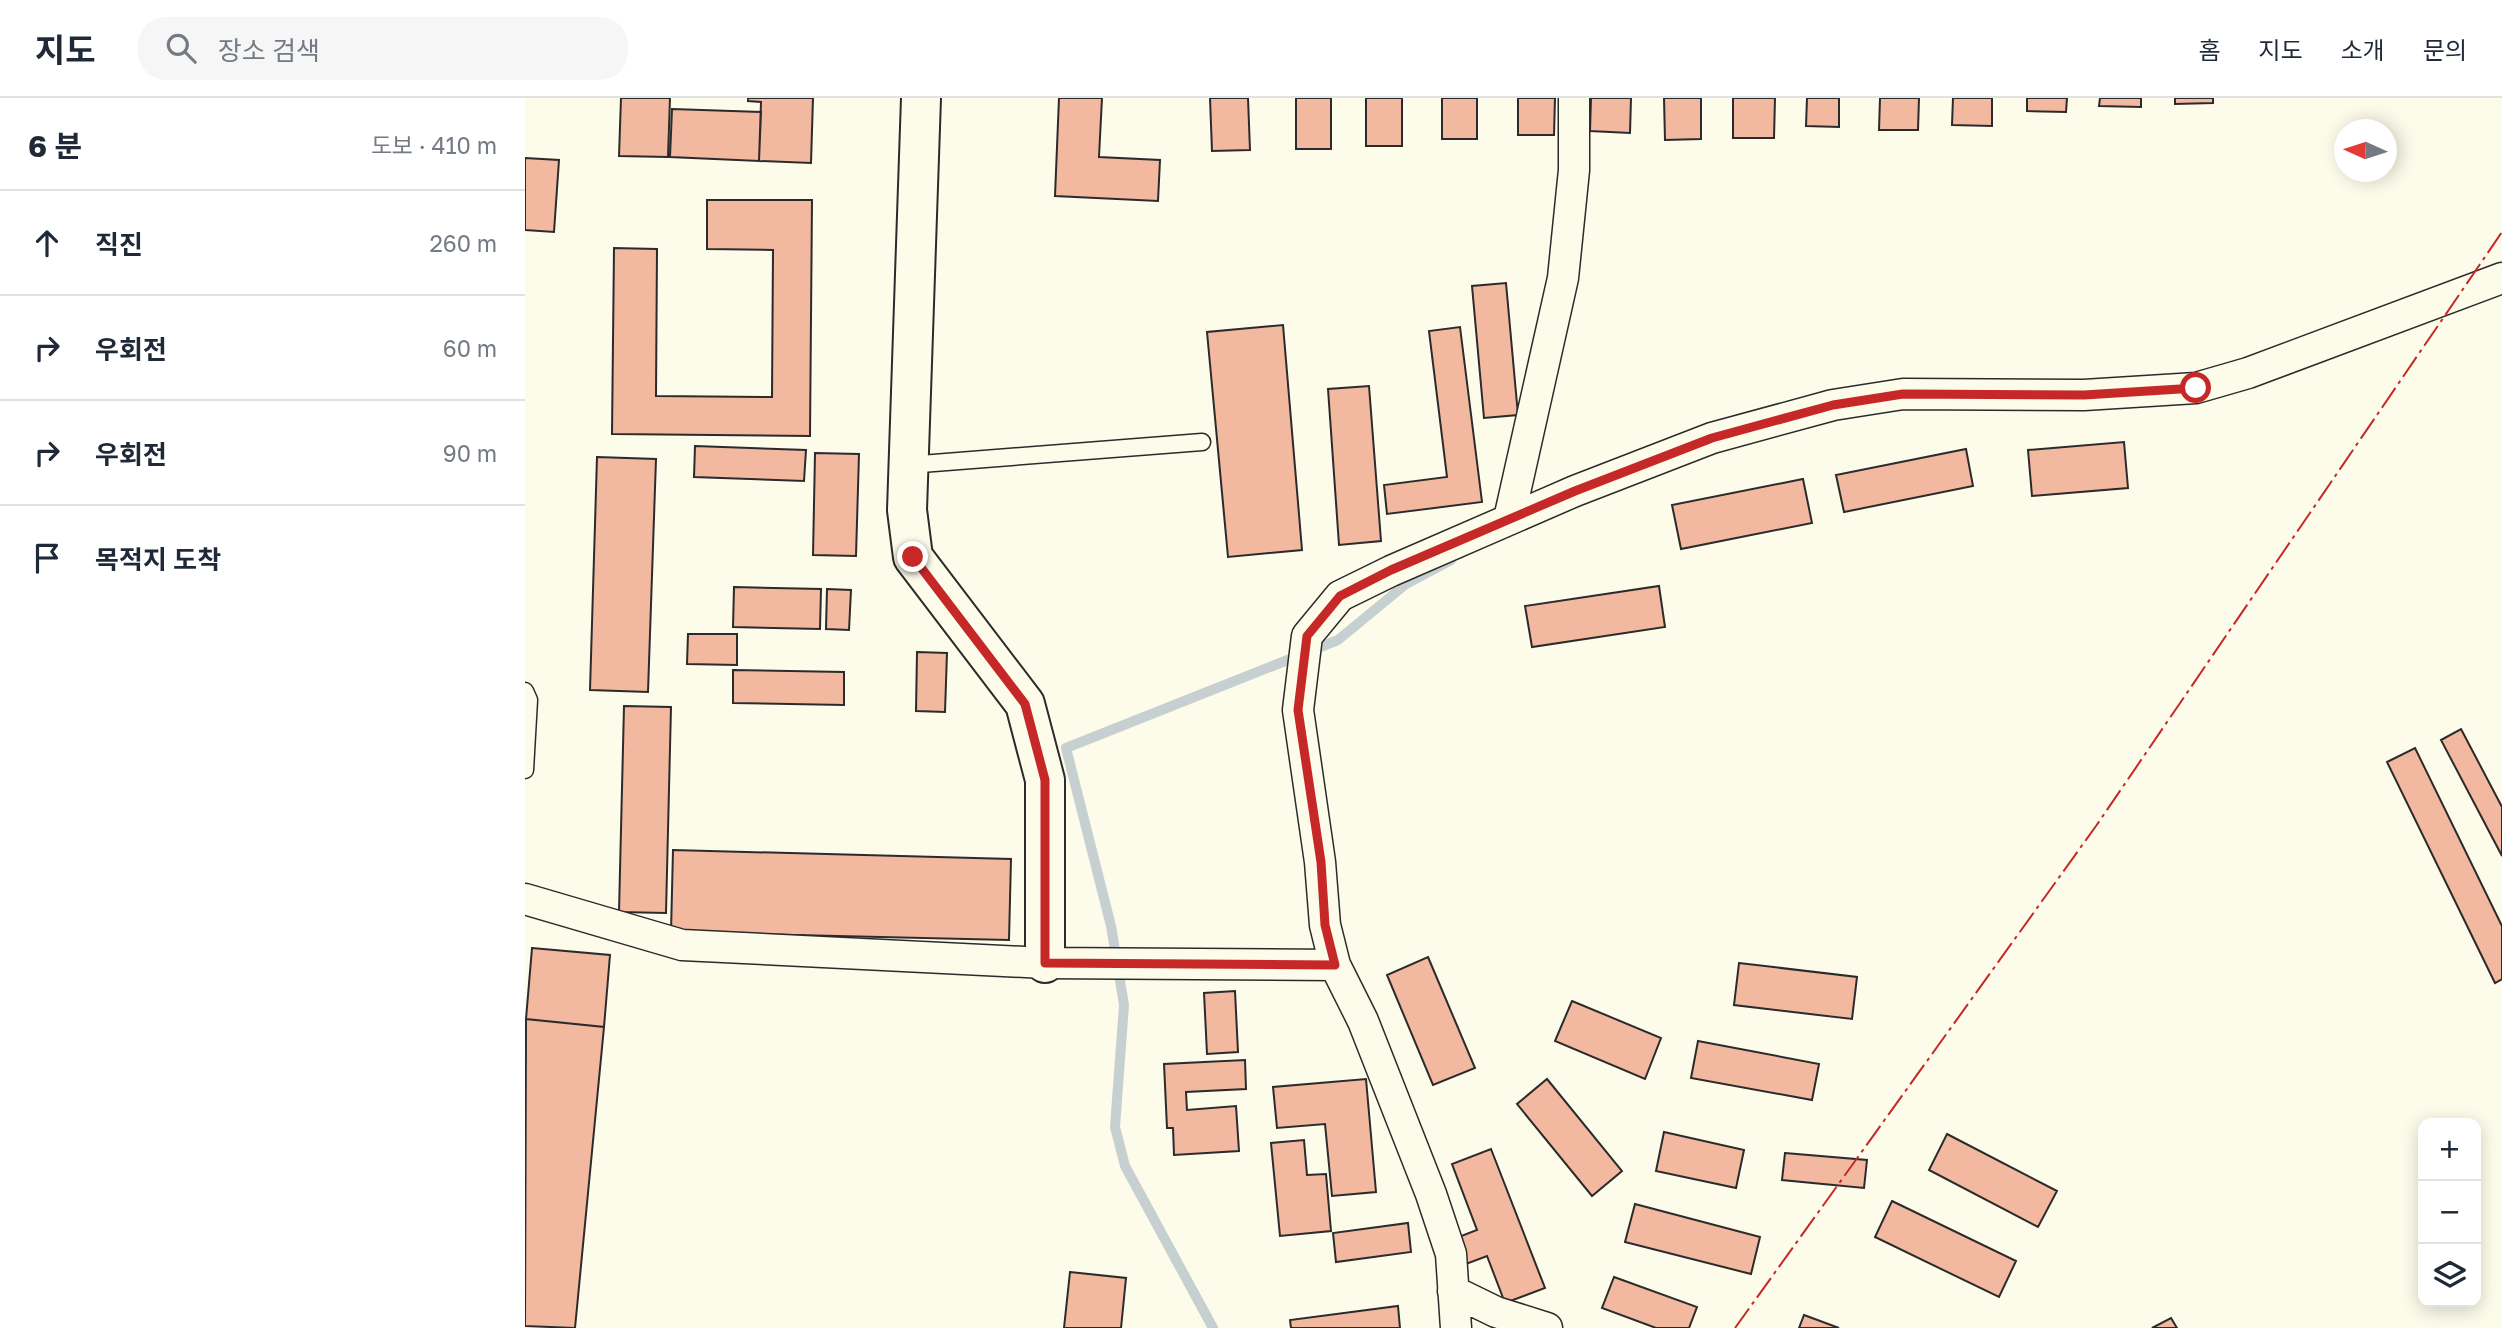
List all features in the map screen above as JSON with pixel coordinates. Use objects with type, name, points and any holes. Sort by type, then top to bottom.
[{"type":"street","points":[[921,98],[907,510],[913,557],[1025,704],[1045,780],[1045,963]]},
{"type":"street","points":[[1509,519],[1563,278],[1574,170],[1574,98]]},
{"type":"street","points":[[1456,1328],[1451,1254],[1431,1194],[1363,1021],[1335,965],[1325,925],[1321,862],[1298,710],[1307,636],[1340,596],[1391,570],[1509,519],[1712,438],[1833,405],[1903,394],[2084,395],[2196,388],[2248,373],[2502,278]]},
{"type":"street","points":[[525,899],[682,945],[1045,963],[1335,965]]},
{"type":"street","points":[[1453,1291],[1496,1312],[1546,1328]]},
{"type":"lane","points":[[908,465],[1202,442]]},
{"type":"lane","points":[[525,691],[529,700],[525,770]]},
{"type":"building","points":[[621,98],[670,98],[668,157],[619,156]]},
{"type":"building","points":[[748,98],[813,98],[811,163],[759,161],[761,102],[748,101]]},
{"type":"building","points":[[1059,98],[1102,98],[1099,157],[1160,160],[1158,201],[1055,196]]},
{"type":"building","points":[[1210,98],[1248,98],[1250,150],[1212,151]]},
{"type":"building","points":[[1296,98],[1331,98],[1331,149],[1296,149]]},
{"type":"building","points":[[1366,98],[1402,98],[1402,146],[1366,146]]},
{"type":"building","points":[[1442,98],[1477,98],[1477,139],[1442,139]]},
{"type":"building","points":[[1518,98],[1555,98],[1554,135],[1518,135]]},
{"type":"building","points":[[1591,98],[1631,98],[1630,133],[1590,131]]},
{"type":"building","points":[[1664,98],[1701,98],[1701,139],[1665,140]]},
{"type":"building","points":[[1733,98],[1775,98],[1774,138],[1733,138]]},
{"type":"building","points":[[1807,98],[1839,98],[1839,127],[1806,126]]},
{"type":"building","points":[[1880,98],[1919,98],[1918,130],[1879,130]]},
{"type":"building","points":[[1953,98],[1992,98],[1992,126],[1952,125]]},
{"type":"building","points":[[2027,98],[2067,98],[2066,112],[2027,111]]},
{"type":"building","points":[[2100,98],[2141,98],[2141,107],[2099,106]]},
{"type":"building","points":[[2175,98],[2213,98],[2213,103],[2175,104]]},
{"type":"building","points":[[672,109],[761,112],[759,161],[670,157]]},
{"type":"building","points":[[525,158],[559,160],[554,232],[525,230]]},
{"type":"building","points":[[707,200],[812,200],[810,436],[612,434],[614,248],[657,249],[656,396],[772,397],[773,250],[707,249]]},
{"type":"building","points":[[1506,283],[1518,415],[1484,418],[1472,286]]},
{"type":"building","points":[[1283,325],[1302,550],[1228,557],[1207,332]]},
{"type":"building","points":[[1460,327],[1482,502],[1387,514],[1384,485],[1447,477],[1429,331]]},
{"type":"building","points":[[1369,386],[1381,541],[1339,545],[1328,389]]},
{"type":"building","points":[[2124,442],[2128,488],[2032,496],[2028,450]]},
{"type":"building","points":[[695,446],[806,450],[804,481],[694,477]]},
{"type":"building","points":[[1966,449],[1973,486],[1844,512],[1836,475]]},
{"type":"building","points":[[815,453],[859,454],[856,556],[813,555]]},
{"type":"building","points":[[597,457],[656,459],[648,692],[590,690]]},
{"type":"building","points":[[1803,479],[1812,523],[1681,549],[1672,505]]},
{"type":"building","points":[[1659,586],[1665,627],[1532,647],[1525,606]]},
{"type":"building","points":[[734,587],[821,589],[820,629],[733,627]]},
{"type":"building","points":[[827,589],[851,590],[849,630],[826,629]]},
{"type":"building","points":[[688,634],[737,634],[737,665],[687,664]]},
{"type":"building","points":[[917,652],[947,653],[945,712],[916,711]]},
{"type":"building","points":[[733,670],[844,672],[844,705],[733,703]]},
{"type":"building","points":[[624,706],[671,707],[666,913],[619,912]]},
{"type":"building","points":[[2461,729],[2502,807],[2502,856],[2441,740]]},
{"type":"building","points":[[2415,748],[2502,926],[2502,979],[2495,983],[2387,762]]},
{"type":"building","points":[[673,850],[1011,859],[1009,940],[671,932]]},
{"type":"building","points":[[532,948],[610,955],[604,1027],[526,1019]]},
{"type":"building","points":[[1428,957],[1475,1068],[1433,1085],[1387,975]]},
{"type":"building","points":[[1739,963],[1857,977],[1852,1019],[1734,1005]]},
{"type":"building","points":[[1235,991],[1238,1052],[1207,1054],[1204,993]]},
{"type":"building","points":[[1572,1001],[1661,1038],[1645,1079],[1555,1041]]},
{"type":"building","points":[[526,1019],[604,1027],[575,1328],[525,1326]]},
{"type":"building","points":[[1698,1041],[1819,1064],[1812,1100],[1691,1078]]},
{"type":"building","points":[[1245,1060],[1246,1089],[1186,1092],[1187,1110],[1236,1106],[1239,1151],[1174,1155],[1173,1128],[1167,1128],[1164,1064]]},
{"type":"building","points":[[1366,1079],[1376,1192],[1332,1196],[1325,1124],[1277,1128],[1273,1087]]},
{"type":"building","points":[[1547,1079],[1622,1171],[1592,1196],[1517,1104]]},
{"type":"building","points":[[1664,1132],[1744,1150],[1736,1188],[1656,1171]]},
{"type":"building","points":[[1947,1134],[2057,1191],[2038,1227],[1929,1170]]},
{"type":"building","points":[[1304,1140],[1307,1175],[1326,1174],[1331,1231],[1280,1236],[1271,1143]]},
{"type":"building","points":[[1491,1149],[1545,1288],[1505,1303],[1487,1256],[1466,1264],[1456,1238],[1477,1230],[1452,1164]]},
{"type":"building","points":[[1785,1153],[1867,1160],[1864,1188],[1782,1180]]},
{"type":"building","points":[[1892,1201],[2016,1261],[1999,1297],[1875,1237]]},
{"type":"building","points":[[1635,1204],[1760,1237],[1751,1274],[1625,1242]]},
{"type":"building","points":[[1408,1223],[1411,1252],[1336,1262],[1333,1233]]},
{"type":"building","points":[[1070,1272],[1126,1278],[1121,1328],[1064,1328]]},
{"type":"building","points":[[1614,1277],[1697,1307],[1689,1328],[1656,1328],[1602,1308]]},
{"type":"building","points":[[1398,1306],[1400,1328],[1291,1328],[1290,1320]]},
{"type":"building","points":[[1804,1315],[1839,1328],[1799,1328]]},
{"type":"building","points":[[2171,1318],[2177,1328],[2152,1328]]},
{"type":"waterway","points":[[1213,1328],[1125,1166],[1115,1127],[1124,1005],[1111,926],[1066,748],[1338,640],[1406,584],[1451,560]]},
{"type":"power","points":[[1735,1328],[2096,826],[2502,232]]},
{"type":"route","points":[[913,557],[1025,704],[1045,780],[1045,963],[1335,965],[1325,925],[1321,862],[1298,710],[1307,636],[1340,596],[1391,570],[1575,491],[1712,438],[1833,405],[1903,394],[2084,395],[2196,388]]}]
